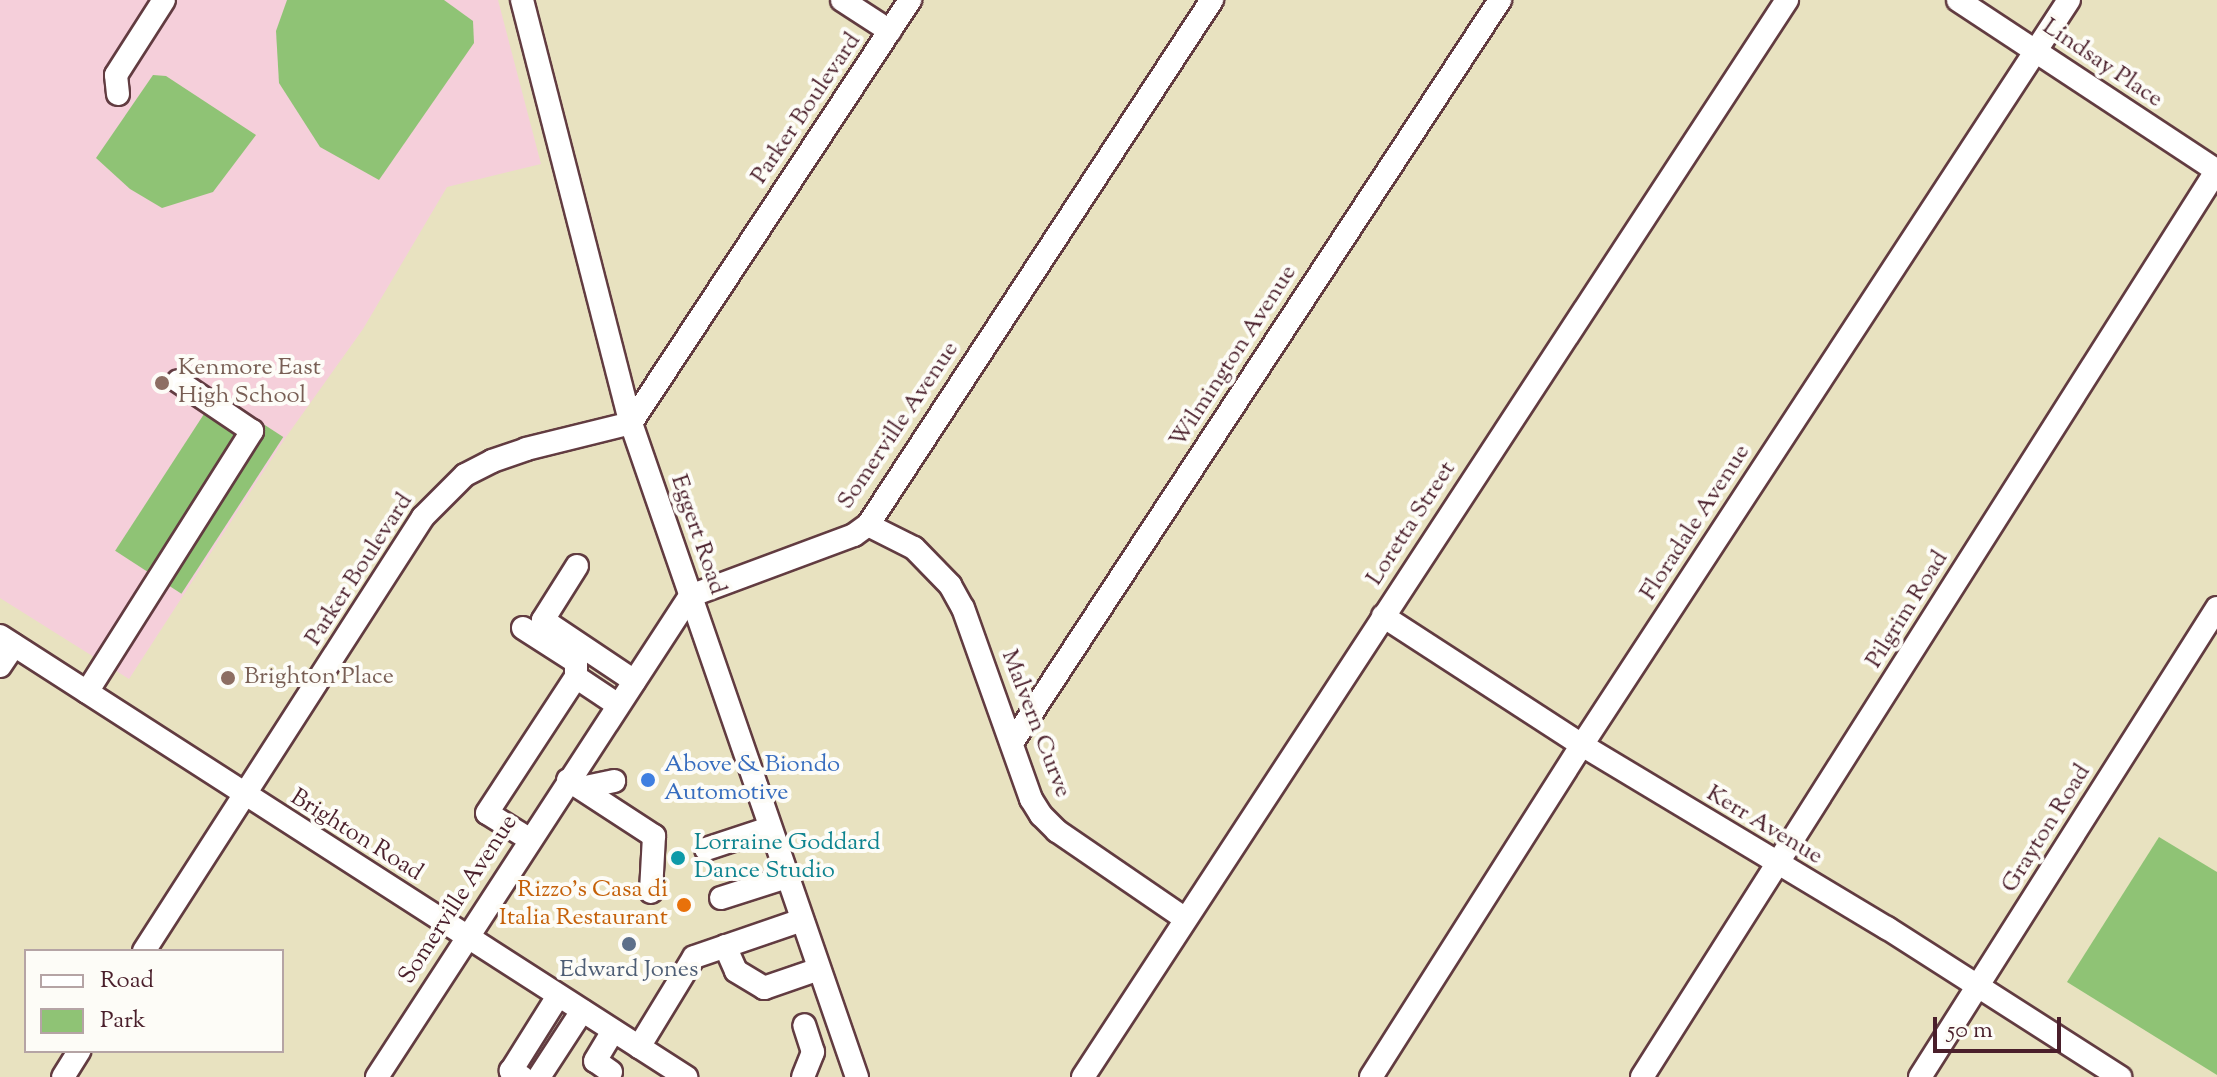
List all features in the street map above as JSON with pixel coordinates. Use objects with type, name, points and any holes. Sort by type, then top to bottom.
[{"type":"street","points":[[118,94],[116,75],[164,0]]},
{"type":"street","name":"Eggert Road","points":[[522,0],[631,423],[857,1077]]},
{"type":"street","points":[[842,0],[890,31]]},
{"type":"street","name":"Parker Boulevard","points":[[145,949],[423,517],[465,475],[492,461],[526,449],[631,423],[910,0]]},
{"type":"street","name":"Somerville Avenue","points":[[377,1077],[529,839],[574,784],[618,705],[690,596],[704,588],[854,535],[868,525],[1212,0]]},
{"type":"street","name":"Wilmington Avenue","points":[[1012,743],[1500,0]]},
{"type":"street","name":"Loretta Street","points":[[1083,1077],[1184,918],[1787,0]]},
{"type":"street","name":"Lindsay Place","points":[[1958,0],[2217,171]]},
{"type":"street","name":"Floradale Avenue","points":[[1371,1077],[1582,745],[2069,0]]},
{"type":"street","name":"Pilgrim Road","points":[[1642,1077],[2217,171]]},
{"type":"street","points":[[87,692],[252,431],[178,381]]},
{"type":"street","name":"Malvern Curve","points":[[868,525],[914,548],[950,585],[963,608],[1031,799],[1057,831],[1184,918]]},
{"type":"street","points":[[577,566],[543,620],[634,681]]},
{"type":"street","name":"Grayton Road","points":[[1920,1077],[2217,608]]},
{"type":"street","name":"Kerr Avenue","points":[[1383,616],[1582,745],[1978,986],[2120,1077]]},
{"type":"street","points":[[523,628],[576,662],[576,677],[487,813],[529,839]]},
{"type":"street","points":[[0,666],[7,641]]},
{"type":"street","name":"Brighton Road","points":[[7,641],[686,1077]]},
{"type":"street","points":[[576,677],[618,705]]},
{"type":"street","points":[[574,784],[614,781]]},
{"type":"street","points":[[574,784],[654,836],[651,892]]},
{"type":"street","points":[[706,849],[770,828]]},
{"type":"street","points":[[721,898],[787,877]]},
{"type":"street","points":[[609,1075],[627,1040],[694,957],[802,920]]},
{"type":"street","points":[[725,946],[736,971],[764,988],[819,969]]},
{"type":"street","points":[[522,1077],[511,1071],[558,996]]},
{"type":"street","points":[[539,1077],[582,1011]]},
{"type":"street","points":[[803,1077],[813,1052],[804,1025]]},
{"type":"street","points":[[813,1052],[845,1042]]},
{"type":"street","points":[[63,1077],[78,1053]]},
{"type":"shaded area","name":"Kenmore East High School","points":[[0,0],[498,0],[541,164],[447,187],[363,329],[286,437],[129,679],[0,598]]},
{"type":"green space","points":[[287,0],[444,0],[473,21],[474,43],[379,180],[320,147],[279,83],[276,31]]},
{"type":"green space","points":[[153,75],[166,76],[256,135],[213,192],[162,208],[130,189],[96,158]]},
{"type":"green space","points":[[217,394],[283,437],[181,594],[115,551]]},
{"type":"green space","points":[[2159,837],[2217,872],[2217,1075],[2067,982]]},
{"type":"place","name":"Kenmore East High School","points":[[162,383]]},
{"type":"place","name":"Brighton Place","points":[[228,678]]},
{"type":"place","name":"Above & Biondo Automotive","points":[[648,780]]},
{"type":"place","name":"Lorraine Goddard Dance Studio","points":[[678,858]]},
{"type":"place","name":"Rizzo's Casa di Italia Restaurant","points":[[684,905]]},
{"type":"place","name":"Edward Jones","points":[[629,944]]}]
